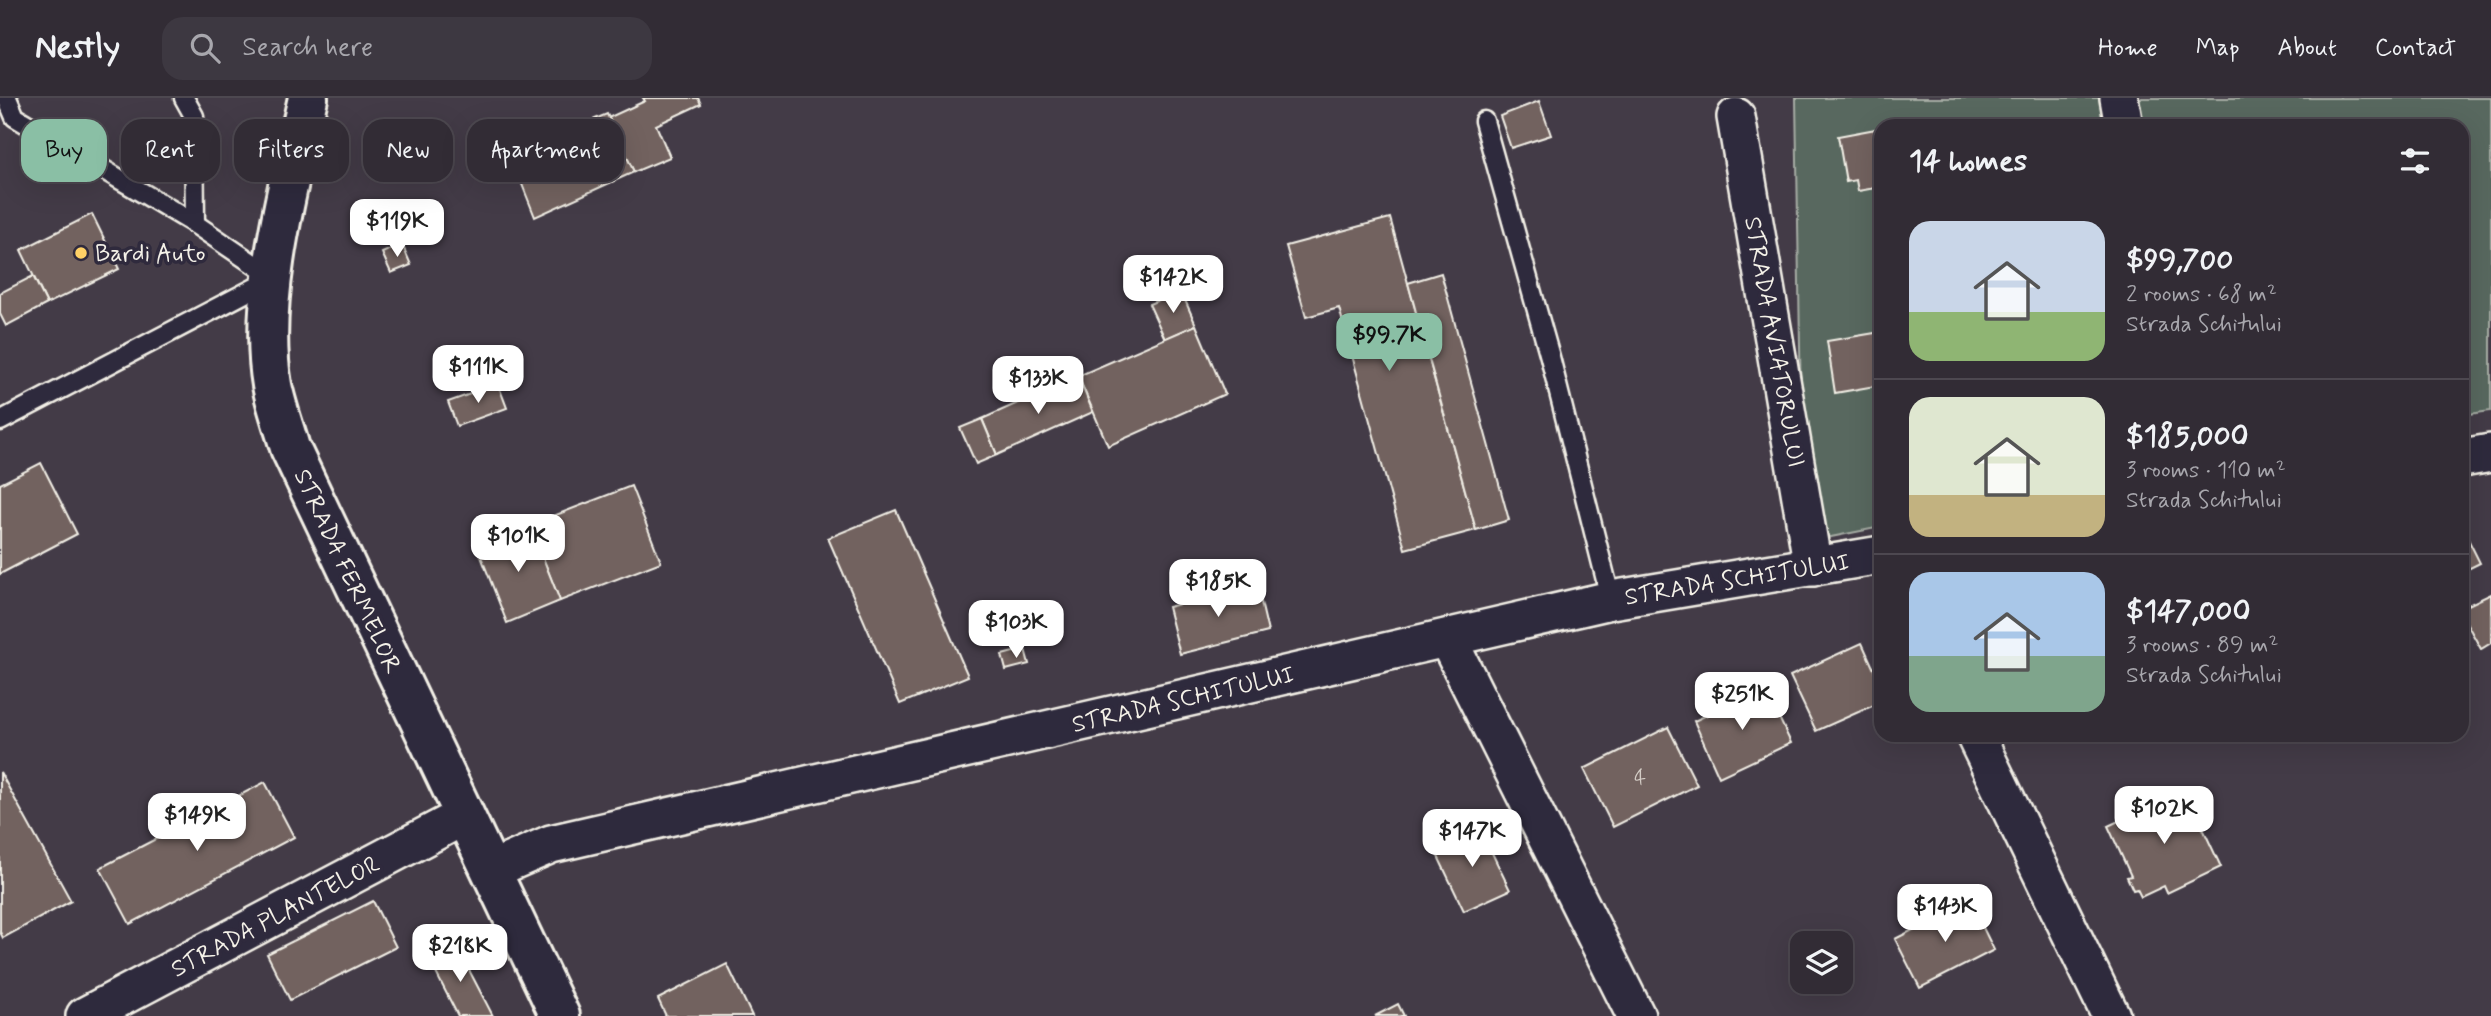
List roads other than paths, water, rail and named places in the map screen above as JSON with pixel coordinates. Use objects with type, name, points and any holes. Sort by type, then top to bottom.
[{"type":"street","name":"STRADA FERMELOR","points":[[308,98],[279,240],[269,317],[272,385],[290,448],[559,1016]]},
{"type":"street","points":[[2119,98],[2123,119]]},
{"type":"street","name":"STRADA AVIATORULUI","points":[[1736,117],[1813,567]]},
{"type":"street","points":[[2469,457],[2491,453]]},
{"type":"street","name":"STRADA SCHITULUI","points":[[491,870],[551,844],[1611,600],[1874,556]]},
{"type":"street","points":[[1447,638],[1636,1016]]},
{"type":"street","points":[[1978,742],[2111,1016]]},
{"type":"street","name":"STRADA PLANTELOR","points":[[85,1016],[464,816]]},
{"type":"lane","points":[[0,421],[274,278],[195,224],[15,117],[6,98]]},
{"type":"lane","points":[[184,98],[194,116],[195,224]]},
{"type":"lane","points":[[1484,121],[1550,357],[1611,600]]},
{"type":"place","name":"Bardi Auto","points":[[81,253]]}]
